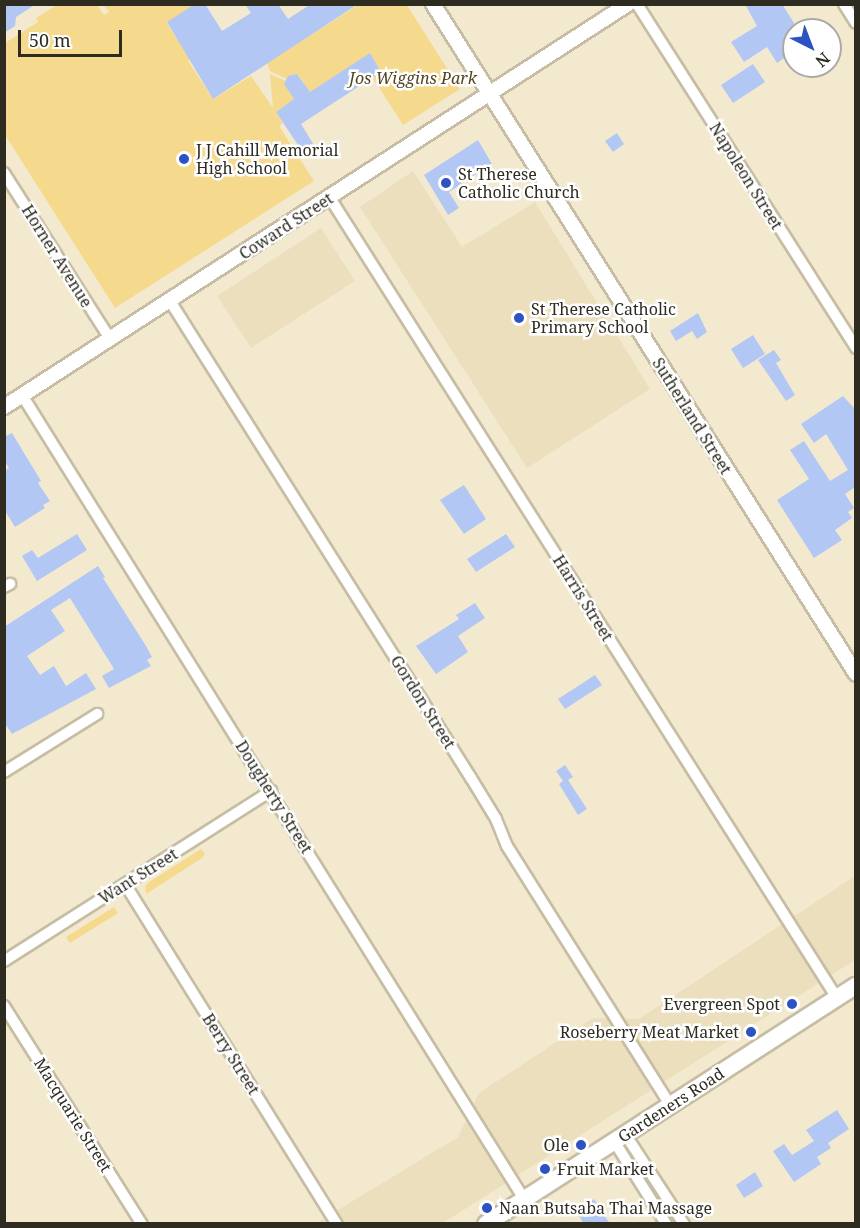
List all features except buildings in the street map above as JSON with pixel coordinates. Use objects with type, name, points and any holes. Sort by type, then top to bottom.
[{"type":"main road","name":"Gardeners Road","points":[[486,1224],[855,986]]},
{"type":"street","name":"Sutherland Street","points":[[433,4],[854,671]]},
{"type":"street","name":"Coward Street","points":[[4,406],[491,95],[628,4]]},
{"type":"street","name":"Napoleon Street","points":[[637,4],[855,348]]},
{"type":"street","points":[[844,4],[855,23]]},
{"type":"street","name":"Horner Avenue","points":[[4,173],[110,339]]},
{"type":"street","name":"Harris Street","points":[[330,198],[837,998]]},
{"type":"street","name":"Gordon Street","points":[[170,301],[471,778],[496,819],[507,846],[670,1105]]},
{"type":"street","name":"Dougherty Street","points":[[22,395],[524,1199]]},
{"type":"street","points":[[4,772],[97,714]]},
{"type":"street","name":"Want Street","points":[[4,961],[271,791]]},
{"type":"street","name":"Berry Street","points":[[125,884],[337,1224]]},
{"type":"street","name":"Macquarie Street","points":[[4,1006],[142,1224]]},
{"type":"street","points":[[619,1138],[684,1224]]},
{"type":"street","points":[[619,1138],[666,1224]]},
{"type":"street","points":[[653,1203],[665,1196]]},
{"type":"shaded area","name":"St Therese Catholic Primary School","points":[[413,171],[462,247],[535,202],[650,389],[527,468],[360,207]]},
{"type":"shaded area","points":[[321,228],[355,281],[251,348],[217,296]]},
{"type":"shaded area","points":[[855,876],[855,960],[443,1223],[315,1224],[458,1137],[479,1093],[593,1018],[639,1019]]},
{"type":"green space","name":"J J Cahill Memorial High School","points":[[57,5],[97,5],[104,15],[109,12],[104,5],[195,5],[167,23],[186,53],[221,40],[188,61],[213,99],[251,76],[273,108],[270,74],[286,81],[304,83],[297,74],[288,76],[287,79],[270,71],[267,63],[358,5],[407,5],[460,89],[403,125],[366,67],[289,106],[287,104],[276,112],[283,123],[279,126],[314,181],[115,308],[5,135],[5,43],[38,22],[36,18]]},
{"type":"green space","points":[[201,849],[205,854],[202,858],[146,894],[145,887],[149,882]]},
{"type":"green space","points":[[114,907],[118,913],[70,943],[66,937]]},
{"type":"place","name":"J J Cahill Memorial High School","points":[[184,159]]},
{"type":"place","name":"St Therese Catholic Church","points":[[446,183]]},
{"type":"place","name":"St Therese Catholic Primary School","points":[[519,318]]},
{"type":"place","name":"Evergreen Spot","points":[[792,1004]]},
{"type":"place","name":"Roseberry Meat Market","points":[[751,1032]]},
{"type":"place","name":"Ole","points":[[581,1145]]},
{"type":"place","name":"Fruit Market","points":[[545,1169]]},
{"type":"place","name":"Naan Butsaba Thai Massage","points":[[487,1208]]},
{"type":"park label","name":"Jos Wiggins Park","points":[[413,78]]}]
